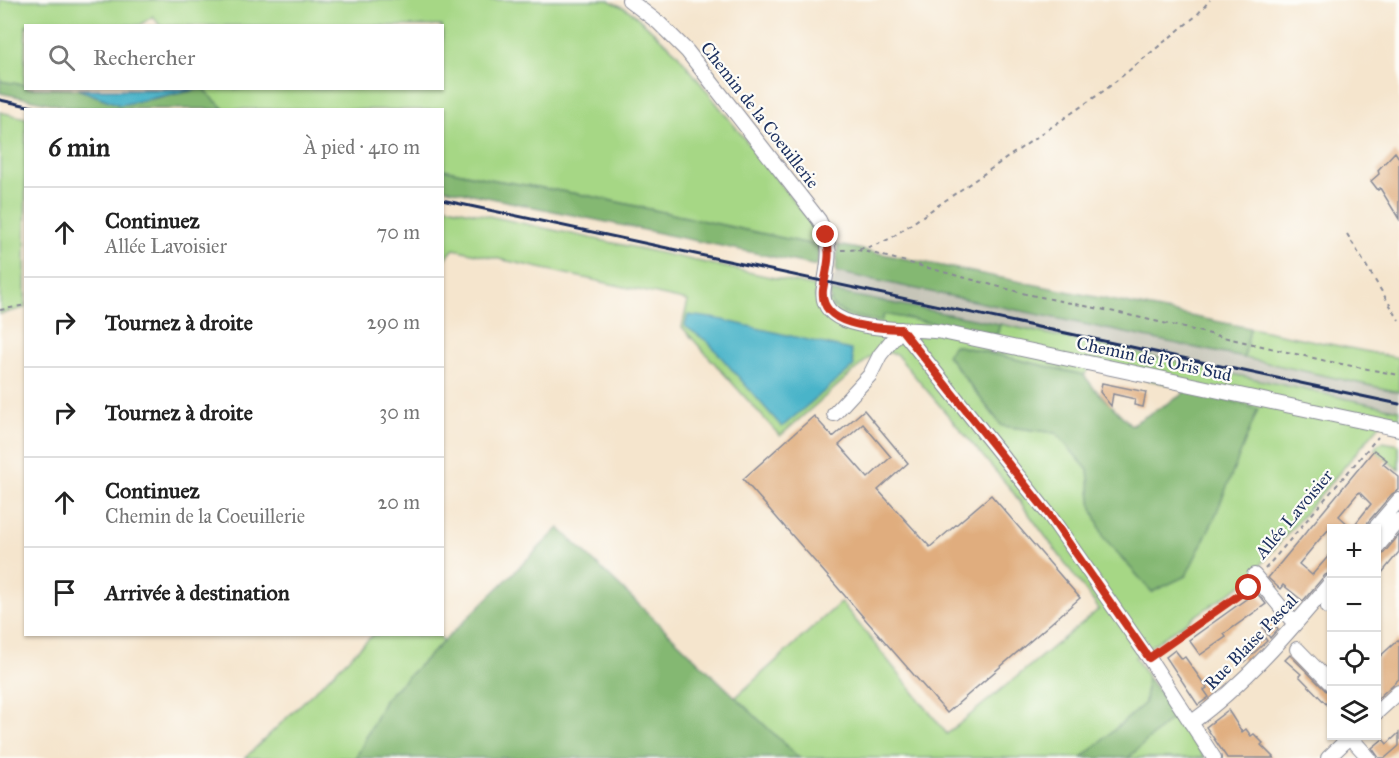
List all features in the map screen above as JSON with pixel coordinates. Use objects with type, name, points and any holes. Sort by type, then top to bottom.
[{"type":"street","name":"Chemin de la Coeuillerie","points":[[629,0],[667,31],[711,79],[814,213],[826,235],[830,250],[827,271]]},
{"type":"street","name":"Chemin de l'Oris Sud","points":[[827,271],[823,296],[826,306],[833,315],[843,321],[942,332],[1399,429]]},
{"type":"street","points":[[834,414],[870,375],[880,356],[901,329],[1050,516],[1149,658],[1214,758]]},
{"type":"street","points":[[1378,524],[1399,500]]},
{"type":"street","points":[[1381,543],[1399,520]]},
{"type":"street","points":[[1256,577],[1295,624]]},
{"type":"street","name":"Rue Blaise Pascal","points":[[1191,723],[1295,624],[1327,587]]},
{"type":"street","points":[[1297,649],[1327,680]]},
{"type":"street","points":[[1381,708],[1399,692]]},
{"type":"street","points":[[1328,758],[1346,740]]},
{"type":"street","points":[[1353,740],[1369,758]]},
{"type":"path","points":[[857,250],[875,246],[891,238],[1105,90],[1196,16],[1210,0]]},
{"type":"path","points":[[1347,234],[1399,320]]},
{"type":"path","points":[[830,250],[857,250],[883,255],[1026,294],[1120,313],[1326,361],[1399,375]]},
{"type":"path","points":[[0,310],[24,305]]},
{"type":"path","name":"Allée Lavoisier","points":[[1149,658],[1249,588],[1377,437],[1388,439]]},
{"type":"shaded area","points":[[836,272],[1399,392],[1399,410],[1088,342],[829,291]]},
{"type":"green space","points":[[0,0],[608,0],[629,10],[676,52],[816,229],[819,246],[590,196],[444,169],[444,108],[223,108],[204,90],[444,90],[444,24],[159,24],[153,16],[141,24],[24,24],[24,85],[2,82],[0,79]]},
{"type":"green space","points":[[0,81],[24,85],[24,90],[81,90],[120,105],[204,90],[223,108],[72,108],[0,93]]},
{"type":"green space","points":[[0,112],[24,118],[24,308],[0,314]]},
{"type":"green space","points":[[444,169],[590,196],[819,246],[817,266],[444,188]]},
{"type":"green space","points":[[444,206],[817,287],[815,297],[883,314],[997,335],[1000,324],[1399,410],[1399,421],[1385,419],[1247,581],[1135,657],[1147,676],[1145,703],[1082,758],[799,758],[735,698],[841,602],[947,734],[1099,609],[1009,487],[896,354],[877,351],[780,436],[682,327],[688,301],[454,249],[444,260]],"holes":[[[955,345],[1084,375],[1091,367],[1185,388],[1153,592],[1092,508],[1088,470],[1056,433],[1002,426],[947,355]]]},
{"type":"green space","points":[[838,245],[1250,328],[1244,358],[836,272]]},
{"type":"green space","points":[[829,291],[1000,324],[997,335],[884,314],[881,322],[847,315],[832,306]]},
{"type":"green space","points":[[1250,328],[1399,358],[1399,392],[1244,358]]},
{"type":"green space","points":[[954,345],[1084,375],[1131,425],[1182,395],[1185,388],[1258,409],[1214,519],[1186,576],[1152,592],[1104,538],[1092,508],[1088,470],[1056,433],[1002,426],[947,355]]},
{"type":"green space","points":[[1383,442],[1399,445],[1399,470],[1374,450],[1378,444]]},
{"type":"green space","points":[[559,528],[799,758],[356,758],[385,699]]},
{"type":"green space","points":[[372,636],[439,636],[444,641],[385,699],[356,758],[245,758]]},
{"type":"green space","points":[[1147,676],[1176,714],[1128,758],[1082,758],[1145,703]]},
{"type":"green space","points":[[1176,714],[1205,758],[1128,758]]},
{"type":"water","points":[[81,90],[191,90],[120,105]]},
{"type":"water","points":[[688,315],[718,319],[851,350],[854,366],[782,427],[708,342],[685,326]]},
{"type":"building","points":[[1395,152],[1399,158],[1399,219],[1380,188],[1378,190],[1371,181]]},
{"type":"building","points":[[1102,383],[1146,392],[1143,407],[1134,405],[1135,399],[1113,394],[1111,406],[1100,392]]},
{"type":"building","points":[[864,410],[908,463],[878,490],[930,547],[991,495],[1080,598],[947,713],[743,479],[814,416],[833,437]],"holes":[[[863,424],[891,457],[868,478],[839,445]]]},
{"type":"building","points":[[1374,450],[1387,460],[1383,464],[1399,477],[1399,490],[1392,494],[1367,524],[1355,524],[1371,504],[1359,492],[1339,516],[1348,524],[1327,524],[1327,531],[1299,564],[1312,575],[1327,558],[1327,574],[1303,601],[1283,585],[1280,589],[1268,578]]},
{"type":"building","points":[[1399,535],[1399,552],[1381,574],[1381,555]]},
{"type":"building","points":[[1256,592],[1266,604],[1224,634],[1226,637],[1200,655],[1189,640]]},
{"type":"building","points":[[1273,621],[1278,629],[1270,638],[1263,628]]},
{"type":"building","points":[[1258,637],[1261,641],[1265,638],[1267,641],[1244,662],[1239,655],[1251,647],[1248,643]]},
{"type":"building","points":[[1399,639],[1399,679],[1381,695],[1381,686],[1381,655]]},
{"type":"building","points":[[1175,650],[1182,659],[1185,657],[1207,688],[1204,690],[1209,697],[1198,705],[1166,657]]},
{"type":"building","points":[[1290,655],[1327,692],[1327,705],[1299,676],[1301,674],[1285,660]]},
{"type":"building","points":[[1228,710],[1242,732],[1246,729],[1251,736],[1254,734],[1274,758],[1227,758],[1206,727]]},
{"type":"building","points":[[1399,733],[1399,746],[1385,758],[1379,758],[1372,748],[1383,739],[1387,744]]},
{"type":"railway","points":[[0,100],[38,108]]},
{"type":"railway","points":[[444,200],[1399,404]]},
{"type":"route","points":[[826,235],[830,255],[823,296],[829,311],[843,321],[901,329],[1050,516],[1149,658],[1249,588]]}]
